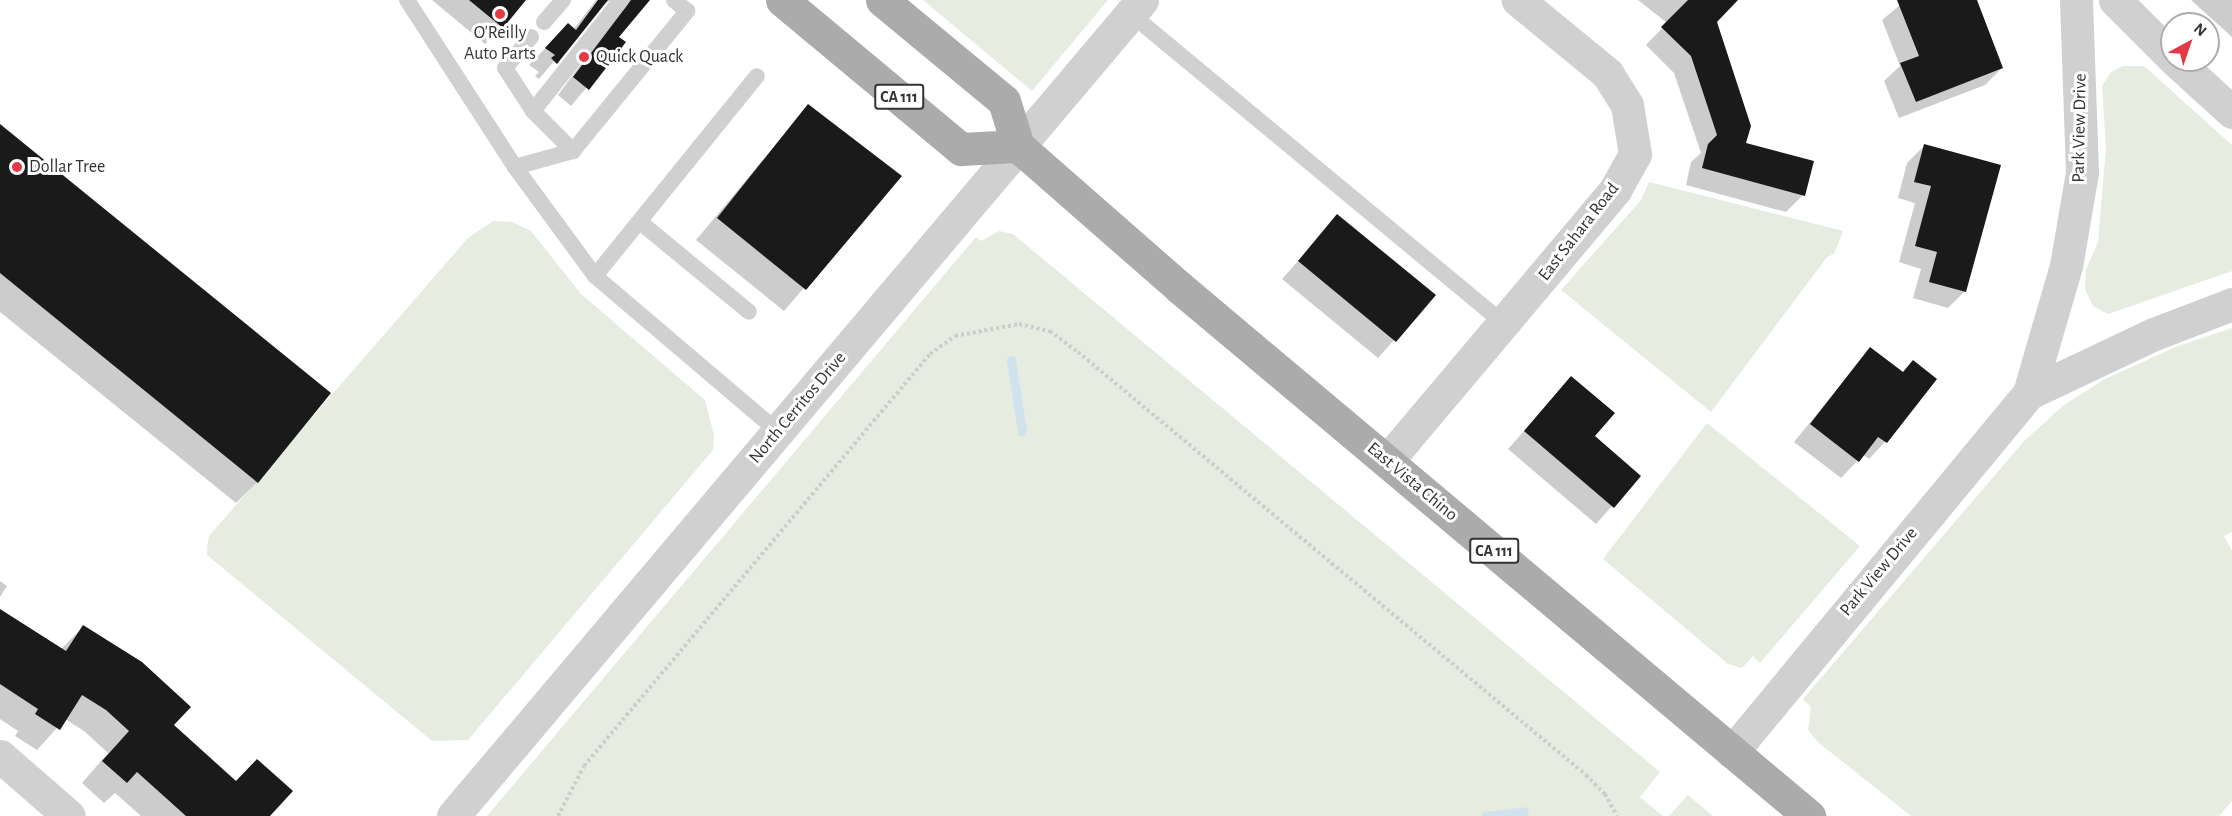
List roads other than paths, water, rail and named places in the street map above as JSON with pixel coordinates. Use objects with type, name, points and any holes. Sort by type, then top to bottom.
[{"type":"main road","name":"CA 111","points":[[782,0],[961,149],[1018,146]]},
{"type":"main road","points":[[882,0],[1004,101],[1018,146]]},
{"type":"main road","name":"East Vista Chino","points":[[1018,146],[1387,461],[1809,816]]},
{"type":"street","name":"East Sahara Road","points":[[1387,461],[1505,324],[1615,190],[1635,154],[1627,105],[1608,74],[1518,0]]},
{"type":"street","name":"Park View Drive","points":[[1732,752],[2029,393],[2066,266],[2082,172],[2076,0]]},
{"type":"street","points":[[2115,0],[2160,46]]},
{"type":"street","name":"North Cerritos Drive","points":[[453,816],[1136,7]]},
{"type":"street","points":[[2187,72],[2232,112]]},
{"type":"street","name":"Park View Drive","points":[[2029,393],[2154,334],[2232,304]]},
{"type":"street","points":[[0,756],[69,816]]},
{"type":"lane","points":[[407,0],[515,166],[595,276],[778,432]]},
{"type":"lane","points":[[544,22],[563,0]]},
{"type":"lane","points":[[533,111],[621,0]]},
{"type":"lane","points":[[515,166],[573,151],[687,11],[674,0]]},
{"type":"lane","points":[[1136,7],[1505,324]]},
{"type":"lane","points":[[531,37],[505,68],[533,111],[573,151]]},
{"type":"lane","points":[[595,276],[757,76]]},
{"type":"lane","points":[[640,222],[749,312]]},
{"type":"waterway","points":[[1011,360],[1022,431]]},
{"type":"waterway","points":[[1486,816],[1524,811]]},
{"type":"place","name":"O'Reilly Auto Parts","points":[[500,14]]},
{"type":"place","name":"Quick Quack","points":[[584,57]]},
{"type":"place","name":"Dollar Tree","points":[[17,167]]}]
